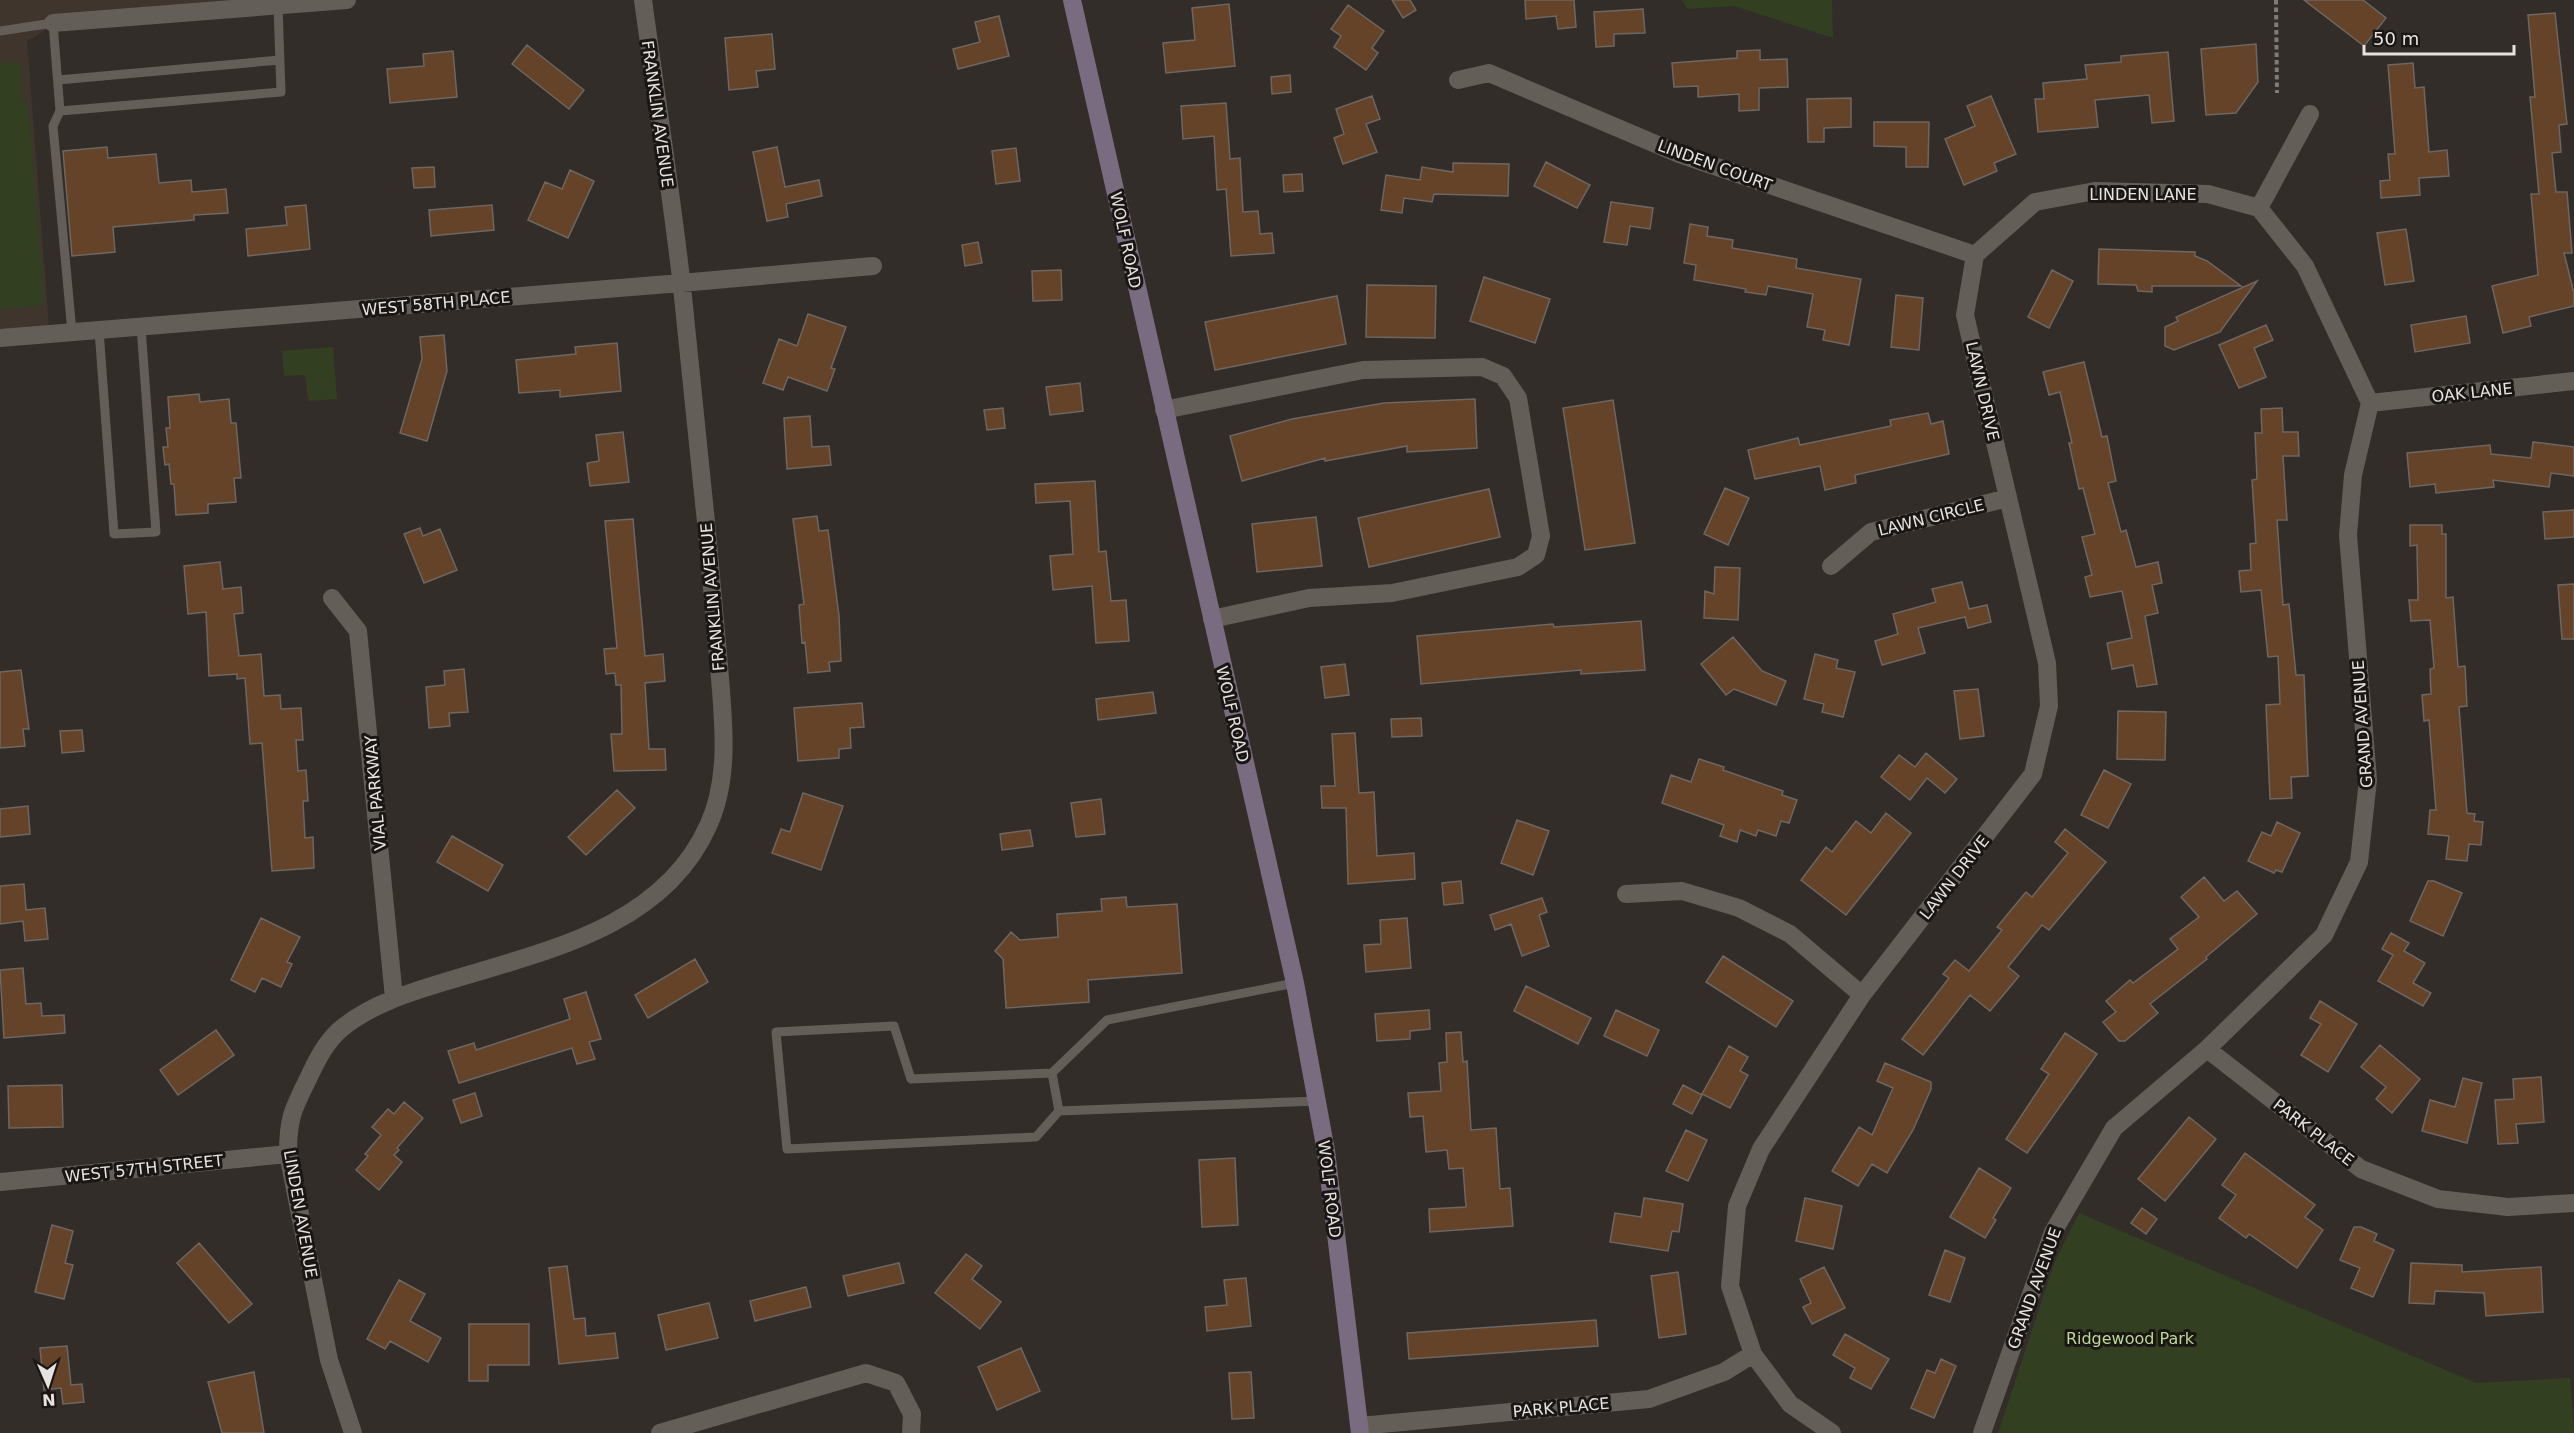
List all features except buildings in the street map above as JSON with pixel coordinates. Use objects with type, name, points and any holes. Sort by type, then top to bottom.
[{"type":"main road","name":"WOLF ROAD","points":[[1072,0],[1295,983],[1328,1162],[1360,1430]]},
{"type":"street","points":[[53,23],[347,0]]},
{"type":"street","name":"FRANKLIN AVENUE","points":[[394,998],[571,942],[622,918],[650,898],[677,872],[693,853],[716,807],[721,779],[723,718],[713,600],[681,283],[643,0]]},
{"type":"street","name":"LINDEN COURT","points":[[1458,80],[1489,73],[1679,154],[1975,255]]},
{"type":"street","points":[[2310,114],[2259,208],[2305,266],[2370,403]]},
{"type":"street","name":"LINDEN LANE","points":[[1975,255],[2035,202],[2095,191],[2208,194],[2259,208]]},
{"type":"street","name":"LAWN DRIVE","points":[[1832,1433],[1790,1404],[1753,1354],[1730,1286],[1737,1206],[1761,1149],[1862,995],[2034,774],[2049,706],[2047,663],[1965,315],[1975,255]]},
{"type":"street","name":"WEST 58TH PLACE","points":[[0,338],[873,266]]},
{"type":"street","points":[[1164,410],[1363,370],[1482,368],[1503,376],[1518,398],[1540,536],[1536,555],[1518,567],[1404,591],[1309,598],[1212,619]]},
{"type":"street","name":"OAK LANE","points":[[2370,403],[2574,381]]},
{"type":"street","name":"GRAND AVENUE","points":[[1982,1433],[2053,1232],[2114,1128],[2207,1049],[2324,934],[2359,861],[2368,780],[2348,535],[2353,475],[2370,403]]},
{"type":"street","name":"LAWN CIRCLE","points":[[1831,566],[1871,532],[2008,498]]},
{"type":"street","name":"VIAL PARKWAY","points":[[332,598],[358,631],[394,998]]},
{"type":"street","points":[[1626,894],[1682,891],[1739,908],[1790,934],[1862,995]]},
{"type":"street","name":"LINDEN AVENUE","points":[[353,1433],[329,1360],[288,1154],[288,1124],[327,1042],[342,1028],[394,998]]},
{"type":"street","name":"PARK PLACE","points":[[2207,1049],[2361,1169],[2438,1199],[2508,1207],[2574,1203]]},
{"type":"street","name":"WEST 57TH STREET","points":[[0,1182],[288,1154]]},
{"type":"street","name":"PARK PLACE","points":[[1360,1430],[1649,1399],[1724,1372],[1753,1354]]},
{"type":"street","points":[[660,1433],[866,1373],[896,1383],[912,1414],[910,1433]]},
{"type":"lane","points":[[60,111],[281,92],[278,6]]},
{"type":"lane","points":[[0,31],[53,23],[60,111],[53,126],[72,332]]},
{"type":"lane","points":[[58,80],[280,60]]},
{"type":"lane","points":[[99,330],[114,534],[156,532],[141,327]]},
{"type":"lane","points":[[1295,983],[1107,1020],[1052,1073],[911,1079],[894,1026],[776,1032],[787,1149],[1036,1137],[1059,1111],[1318,1101]]},
{"type":"lane","points":[[1052,1073],[1059,1111]]},
{"type":"path","points":[[2276,0],[2277,93]]},
{"type":"shaded area","points":[[0,0],[241,0],[77,12],[27,41],[49,327],[0,331]]},
{"type":"green space","points":[[1682,0],[1832,0],[1833,38],[1734,6],[1687,9]]},
{"type":"green space","points":[[21,62],[23,102],[28,102],[45,305],[0,309],[0,63]]},
{"type":"green space","points":[[333,347],[337,399],[308,401],[305,375],[284,376],[282,351]]},
{"type":"green space","name":"Ridgewood Park","points":[[2079,1213],[2476,1383],[2570,1378],[2574,1433],[1998,1433],[2055,1261]]}]
